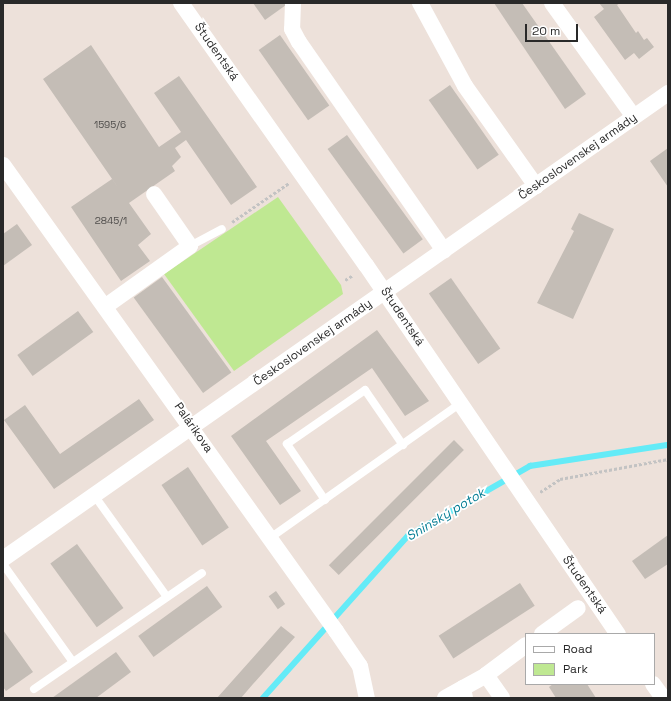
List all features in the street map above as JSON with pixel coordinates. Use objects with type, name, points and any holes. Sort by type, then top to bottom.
[{"type":"street","name":"Študentská","points":[[181,3],[385,292],[459,404],[617,633]]},
{"type":"street","points":[[293,3],[292,29],[299,42],[444,251]]},
{"type":"street","points":[[420,3],[465,86],[536,186]]},
{"type":"street","points":[[552,3],[634,117]]},
{"type":"street","name":"Československej armády","points":[[3,559],[668,93]]},
{"type":"street","name":"Palárikova","points":[[3,165],[106,306],[360,666],[367,698]]},
{"type":"street","points":[[106,306],[190,246],[154,194]]},
{"type":"street","points":[[543,633],[578,608]]},
{"type":"street","points":[[445,698],[464,693],[525,646]]},
{"type":"street","points":[[486,675],[502,698]]},
{"type":"street","points":[[654,685],[663,698]]},
{"type":"lane","points":[[190,246],[222,229]]},
{"type":"lane","points":[[325,500],[287,444],[365,390],[403,444]]},
{"type":"lane","points":[[270,538],[459,404]]},
{"type":"lane","points":[[94,495],[167,597]]},
{"type":"lane","points":[[3,564],[73,662]]},
{"type":"lane","points":[[34,689],[202,573]]},
{"type":"path","points":[[222,229],[294,179]]},
{"type":"path","points":[[523,497],[560,479],[668,459]]},
{"type":"green space","points":[[278,197],[341,285],[343,294],[234,371],[164,274]]},
{"type":"building","points":[[253,3],[284,3],[286,5],[265,20]]},
{"type":"building","points":[[494,3],[522,3],[586,94],[565,109]]},
{"type":"building","points":[[599,3],[620,3],[617,5],[636,33],[638,31],[644,40],[647,38],[654,47],[639,59],[634,53],[625,60],[594,17],[604,9]]},
{"type":"building","points":[[280,35],[329,105],[308,120],[259,50]]},
{"type":"building","points":[[91,45],[159,147],[181,132],[154,93],[179,76],[257,187],[231,205],[186,140],[175,148],[181,157],[172,166],[175,171],[129,203],[151,234],[138,245],[150,261],[121,281],[71,207],[112,179],[119,189],[43,79]]},
{"type":"building","points":[[450,85],[499,155],[477,170],[429,100]]},
{"type":"building","points":[[347,135],[423,239],[403,253],[328,149]]},
{"type":"building","points":[[668,148],[668,187],[650,161]]},
{"type":"building","points":[[579,213],[614,229],[573,319],[537,303],[574,231],[571,229]]},
{"type":"building","points":[[17,224],[32,245],[3,266],[3,234]]},
{"type":"building","points":[[162,277],[231,372],[203,393],[134,298]]},
{"type":"building","points":[[451,278],[500,348],[478,364],[429,293]]},
{"type":"building","points":[[78,311],[93,332],[33,376],[17,355]]},
{"type":"building","points":[[377,330],[429,401],[405,416],[372,368],[266,441],[301,491],[280,505],[231,436]]},
{"type":"building","points":[[139,399],[154,420],[54,489],[4,420],[25,405],[60,454]]},
{"type":"building","points":[[454,440],[464,450],[339,575],[329,565]]},
{"type":"building","points":[[188,467],[229,528],[202,545],[161,485]]},
{"type":"building","points":[[668,535],[668,564],[645,579],[632,561]]},
{"type":"building","points":[[77,544],[123,608],[97,627],[50,563]]},
{"type":"building","points":[[520,583],[535,606],[453,658],[439,636]]},
{"type":"building","points":[[207,586],[222,607],[154,657],[138,636]]},
{"type":"building","points":[[276,591],[285,604],[278,609],[269,596]]},
{"type":"building","points":[[281,626],[295,637],[241,698],[217,698]]},
{"type":"building","points":[[3,630],[33,672],[6,691],[3,687]]},
{"type":"building","points":[[116,652],[131,672],[96,698],[52,698]]},
{"type":"building","points":[[552,685],[588,685],[596,698],[556,698],[549,687]]},
{"type":"waterway","name":"Sninský potok","points":[[263,698],[408,536],[530,466],[668,445]]}]
